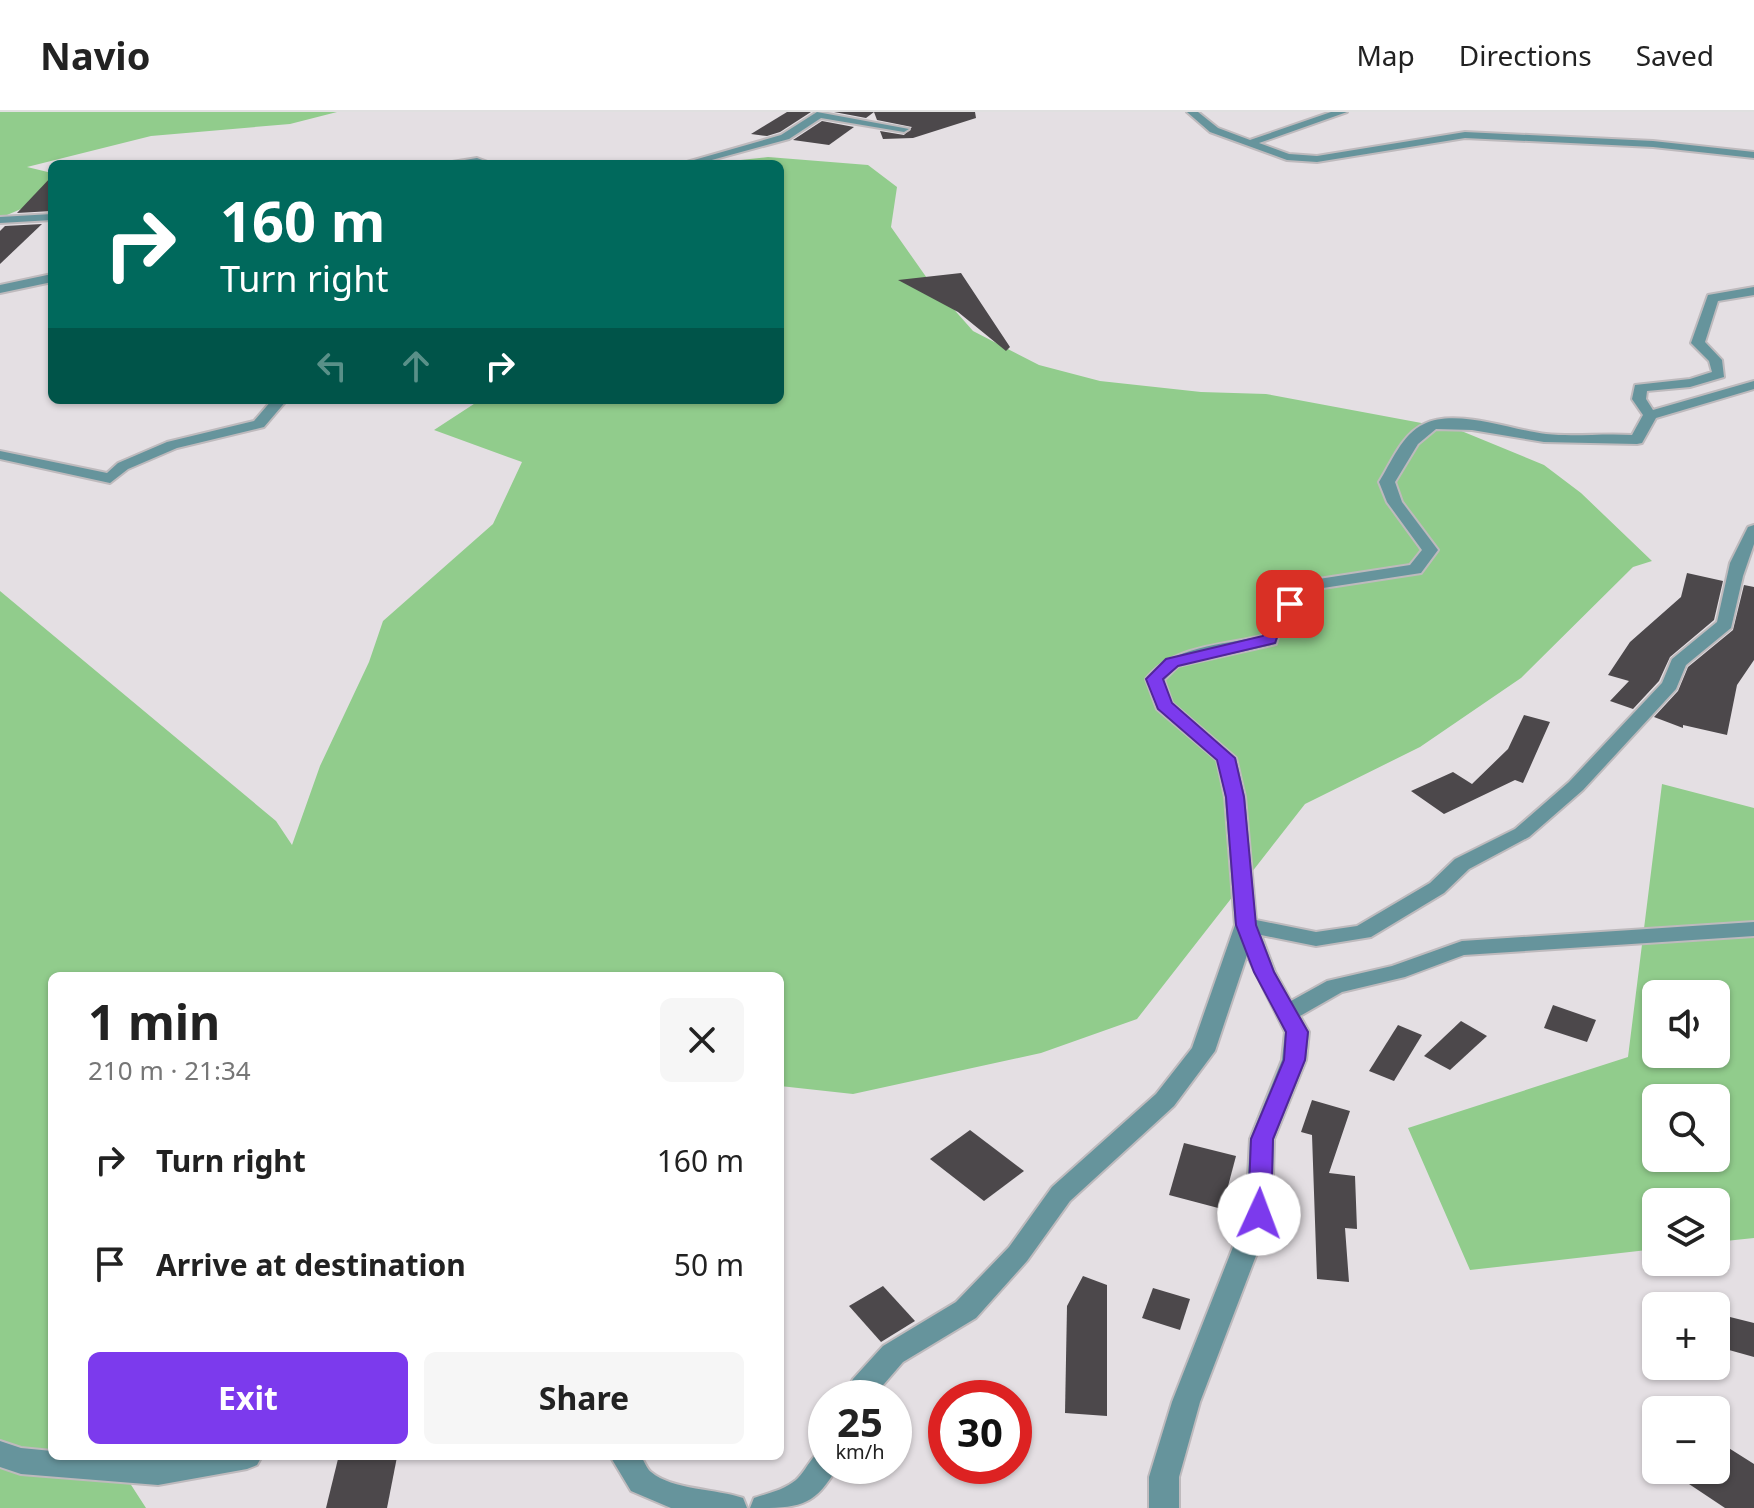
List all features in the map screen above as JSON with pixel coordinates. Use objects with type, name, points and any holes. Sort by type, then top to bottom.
[{"type":"street","points":[[1192,112],[1214,130],[1287,157],[1317,159],[1465,135],[1653,144],[1754,155]]},
{"type":"street","points":[[1251,143],[1342,112]]},
{"type":"street","points":[[700,160],[785,137],[822,114],[904,129]]},
{"type":"street","points":[[0,220],[48,217]]},
{"type":"street","points":[[0,289],[48,279]]},
{"type":"street","points":[[1650,415],[1639,399],[1640,388],[1663,384],[1698,385],[1719,374],[1715,360],[1698,343],[1713,298],[1754,291]]},
{"type":"street","points":[[1164,1508],[1164,1477],[1186,1402],[1259,1214],[1262,1139],[1294,1060],[1297,1032],[1264,972],[1246,925],[1235,797],[1226,758],[1164,705],[1155,679],[1172,662],[1270,640],[1276,617],[1305,586],[1415,569],[1430,550],[1423,533],[1405,519],[1390,495],[1387,482],[1419,434],[1431,425],[1454,424],[1547,438],[1637,440],[1650,415],[1754,385]]},
{"type":"street","points":[[0,455],[110,478],[123,466],[172,445],[259,424],[266,420],[277,404]]},
{"type":"street","points":[[1246,925],[1316,939],[1363,932],[1437,888],[1462,864],[1522,833],[1576,786],[1614,747],[1632,723],[1670,685],[1678,663],[1725,624],[1732,585],[1747,541],[1754,530]]},
{"type":"street","points":[[869,1380],[893,1354],[966,1310],[1018,1254],[1061,1194],[1165,1100],[1203,1051],[1246,925]]},
{"type":"street","points":[[1287,1013],[1335,986],[1397,972],[1462,948],[1754,929]]},
{"type":"street","points":[[0,1454],[21,1461],[158,1472],[225,1460]]},
{"type":"street","points":[[627,1460],[641,1482],[689,1505],[732,1508]]},
{"type":"street","points":[[765,1508],[792,1501],[812,1484]]},
{"type":"green space","points":[[0,112],[337,112],[290,124],[151,136],[48,160],[27,167],[48,172],[48,184],[42,200],[0,218]]},
{"type":"green space","points":[[768,157],[868,165],[897,187],[891,227],[929,281],[973,331],[1039,365],[1100,381],[1201,392],[1266,394],[1459,430],[1544,465],[1581,493],[1652,561],[1633,567],[1521,678],[1420,747],[1305,804],[1137,1019],[1041,1053],[853,1094],[784,1086],[784,972],[48,972],[48,1460],[127,1460],[124,1474],[146,1508],[0,1508],[0,591],[276,821],[292,845],[320,766],[369,662],[383,621],[493,524],[522,462],[434,430],[474,404],[784,404],[784,160],[740,160]]},
{"type":"green space","points":[[1662,784],[1754,808],[1754,1238],[1730,1241],[1730,1188],[1642,1188],[1642,1251],[1470,1270],[1408,1128],[1628,1057]]},
{"type":"building","points":[[787,112],[811,112],[780,132],[767,136],[751,134]]},
{"type":"building","points":[[834,112],[874,112],[866,118]]},
{"type":"building","points":[[874,112],[975,112],[976,118],[913,138],[883,139],[880,131],[904,135],[912,127],[877,120]]},
{"type":"building","points":[[822,121],[854,127],[829,145],[793,140]]},
{"type":"building","points":[[48,180],[48,211],[17,213]]},
{"type":"building","points":[[42,224],[0,264],[0,231],[5,226]]},
{"type":"building","points":[[961,273],[1010,347],[1006,351],[958,312],[898,280]]},
{"type":"building","points":[[1687,573],[1723,581],[1714,620],[1670,657],[1659,681],[1633,709],[1610,701],[1629,681],[1608,675],[1630,642],[1681,597]]},
{"type":"building","points":[[1744,585],[1754,587],[1754,660],[1737,685],[1727,735],[1683,725],[1683,728],[1654,717],[1678,691],[1688,667],[1733,630]]},
{"type":"building","points":[[1524,715],[1550,722],[1523,783],[1515,780],[1444,814],[1411,791],[1453,772],[1472,784],[1508,749]]},
{"type":"building","points":[[1553,1005],[1596,1020],[1587,1042],[1544,1028]]},
{"type":"building","points":[[1461,1021],[1487,1036],[1450,1070],[1424,1056]]},
{"type":"building","points":[[1398,1025],[1422,1035],[1394,1081],[1369,1071]]},
{"type":"building","points":[[1312,1100],[1350,1111],[1329,1173],[1355,1176],[1357,1229],[1345,1228],[1349,1282],[1317,1279],[1312,1135],[1301,1132]]},
{"type":"building","points":[[970,1130],[1024,1171],[984,1201],[930,1159]]},
{"type":"building","points":[[1184,1143],[1236,1156],[1222,1209],[1169,1195]]},
{"type":"building","points":[[1083,1276],[1107,1285],[1107,1416],[1065,1413],[1067,1306]]},
{"type":"building","points":[[883,1286],[915,1321],[881,1342],[849,1306]]},
{"type":"building","points":[[1153,1288],[1190,1299],[1180,1330],[1142,1318]]},
{"type":"building","points":[[1730,1317],[1754,1323],[1754,1357],[1730,1350]]},
{"type":"building","points":[[1730,1449],[1754,1464],[1754,1508],[1725,1508],[1689,1484],[1730,1484]]},
{"type":"building","points":[[338,1460],[396,1460],[387,1508],[326,1508]]},
{"type":"route","points":[[1259,1214],[1262,1139],[1294,1060],[1297,1032],[1264,972],[1246,925],[1235,797],[1226,758],[1164,705],[1155,679],[1172,662],[1270,640],[1276,617],[1290,604]]}]
